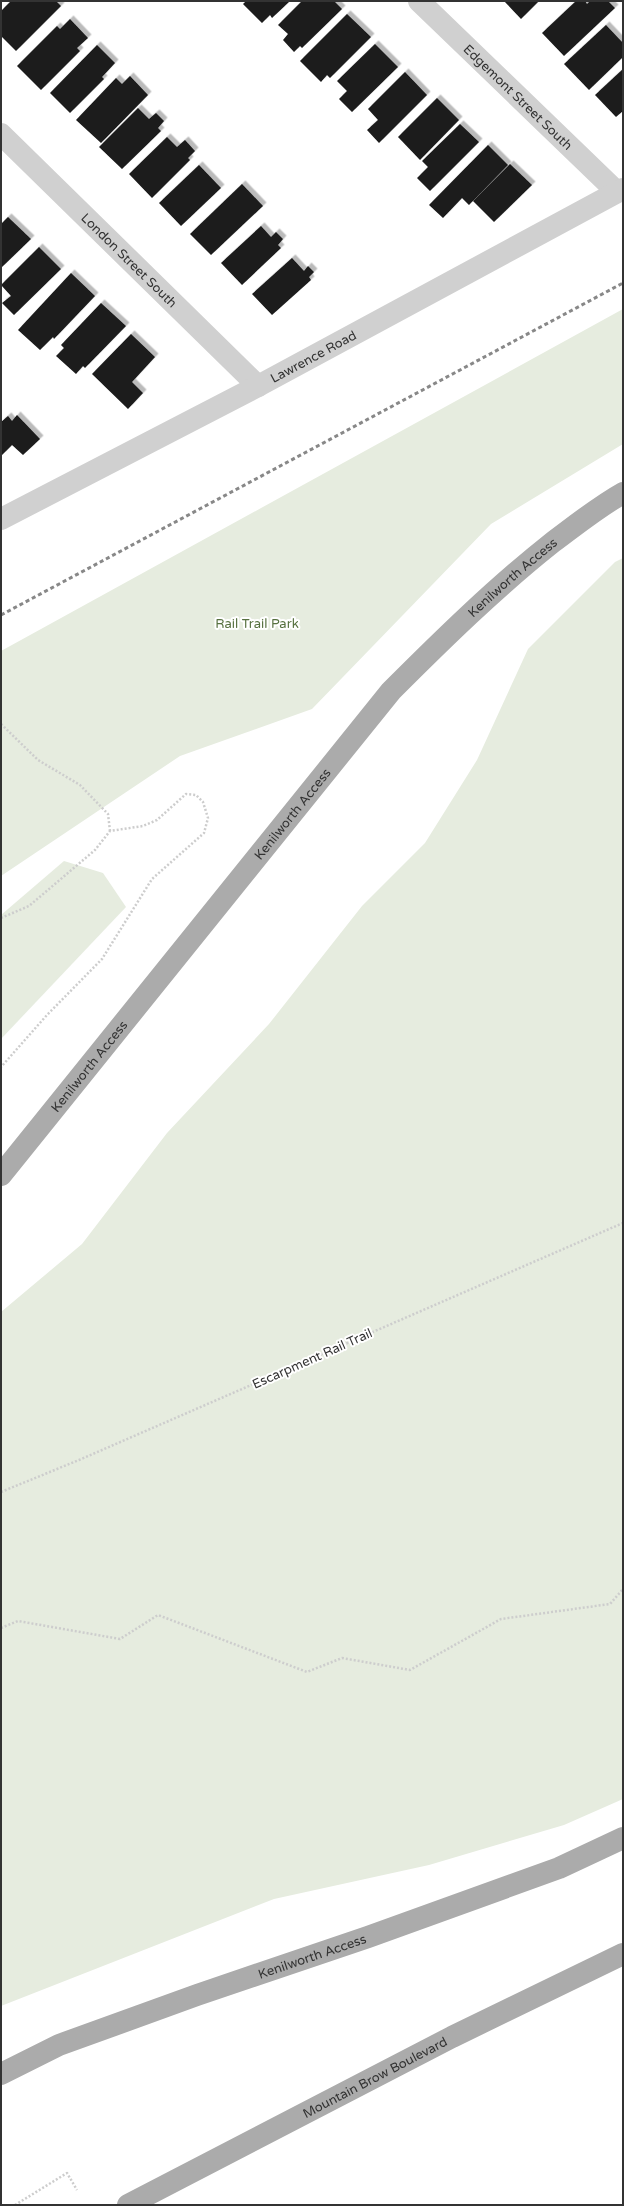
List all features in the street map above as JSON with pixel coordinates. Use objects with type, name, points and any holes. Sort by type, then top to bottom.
[{"type":"main road","name":"Kenilworth Access","points":[[1,1175],[391,691],[460,622],[525,565],[601,505],[623,493]]},
{"type":"main road","name":"Kenilworth Access","points":[[1,2074],[59,2045],[197,1995],[368,1937],[544,1873],[623,1838]]},
{"type":"main road","name":"Mountain Brow Boulevard","points":[[141,2202],[452,2037],[623,1954]]},
{"type":"street","name":"Edgemont Street South","points":[[419,1],[620,190]]},
{"type":"street","name":"London Street South","points":[[1,134],[258,386]]},
{"type":"street","name":"Lawrence Road","points":[[1,519],[258,386],[620,190]]},
{"type":"path","points":[[1,724],[38,760],[80,785],[108,814],[110,831]]},
{"type":"path","points":[[1,918],[29,906],[95,850],[110,831],[143,826],[157,820],[186,794],[192,794],[200,798],[207,810],[207,826],[204,833],[152,879],[102,959],[47,1015],[1,1067]]},
{"type":"path","name":"Escarpment Rail Trail","points":[[1,1492],[79,1460],[623,1223]]},
{"type":"path","points":[[1,1628],[18,1621],[120,1639],[158,1615],[307,1672],[342,1658],[410,1670],[501,1619],[610,1604],[623,1589]]},
{"type":"path","points":[[15,2205],[67,2174],[77,2190]]},
{"type":"green space","name":"Rail Trail Park","points":[[623,309],[623,444],[491,524],[312,709],[180,756],[1,876],[1,651]]},
{"type":"green space","points":[[623,558],[623,1799],[564,1825],[429,1865],[274,1899],[1,2006],[1,1312],[82,1244],[167,1133],[269,1024],[362,906],[425,843],[477,760],[528,649],[615,562]]},
{"type":"green space","points":[[64,861],[103,873],[126,907],[1,1039],[1,915]]},
{"type":"building","points":[[11,1],[56,1],[61,6],[16,51],[1,36],[1,11]]},
{"type":"building","points":[[246,1],[290,1],[272,18],[270,15],[262,23],[243,4]]},
{"type":"building","points":[[302,1],[334,1],[342,9],[302,48],[300,46],[294,52],[283,40],[288,34],[278,25]]},
{"type":"building","points":[[504,1],[539,1],[521,19]]},
{"type":"building","points":[[576,1],[585,1],[587,4],[590,1],[608,1],[615,8],[564,56],[542,33]]},
{"type":"building","points":[[347,14],[371,37],[330,78],[327,75],[321,82],[300,61]]},
{"type":"building","points":[[70,19],[88,38],[77,48],[80,51],[41,90],[17,66],[57,26],[60,29]]},
{"type":"building","points":[[606,25],[623,43],[623,57],[589,90],[564,64]]},
{"type":"building","points":[[375,44],[398,67],[352,112],[339,99],[347,91],[337,81]]},
{"type":"building","points":[[97,45],[115,63],[102,77],[104,79],[70,113],[50,93]]},
{"type":"building","points":[[623,69],[623,111],[616,117],[595,95]]},
{"type":"building","points":[[405,72],[427,95],[379,143],[367,130],[378,120],[368,109]]},
{"type":"building","points":[[130,76],[148,95],[101,143],[76,120],[116,78],[122,84]]},
{"type":"building","points":[[437,98],[459,120],[420,160],[398,137]]},
{"type":"building","points":[[138,108],[149,119],[156,113],[164,121],[158,128],[161,131],[122,169],[99,147]]},
{"type":"building","points":[[460,124],[479,142],[430,191],[417,178],[428,167],[422,161]]},
{"type":"building","points":[[167,137],[177,147],[185,140],[195,151],[188,158],[190,160],[152,198],[129,174]]},
{"type":"building","points":[[488,145],[508,165],[469,205],[462,198],[443,218],[429,205]]},
{"type":"building","points":[[510,164],[532,185],[494,222],[473,201]]},
{"type":"building","points":[[199,165],[221,188],[181,226],[159,203]]},
{"type":"building","points":[[242,184],[263,206],[211,255],[190,234]]},
{"type":"building","points":[[8,217],[31,239],[1,268],[1,224]]},
{"type":"building","points":[[261,226],[271,237],[276,232],[283,239],[278,245],[281,248],[242,285],[221,263]]},
{"type":"building","points":[[39,247],[61,269],[14,315],[2,303],[11,296],[1,285]]},
{"type":"building","points":[[292,258],[304,271],[308,266],[314,272],[309,277],[311,280],[272,315],[252,294]]},
{"type":"building","points":[[71,273],[95,296],[54,339],[53,337],[40,350],[18,330]]},
{"type":"building","points":[[101,303],[126,326],[85,368],[83,366],[76,374],[56,356],[64,348],[61,345]]},
{"type":"building","points":[[131,334],[155,357],[132,382],[143,393],[128,409],[92,374]]},
{"type":"building","points":[[17,415],[40,439],[23,455],[12,445],[2,455],[1,422],[8,416],[12,421]]},
{"type":"railway","points":[[1,615],[623,283]]}]
